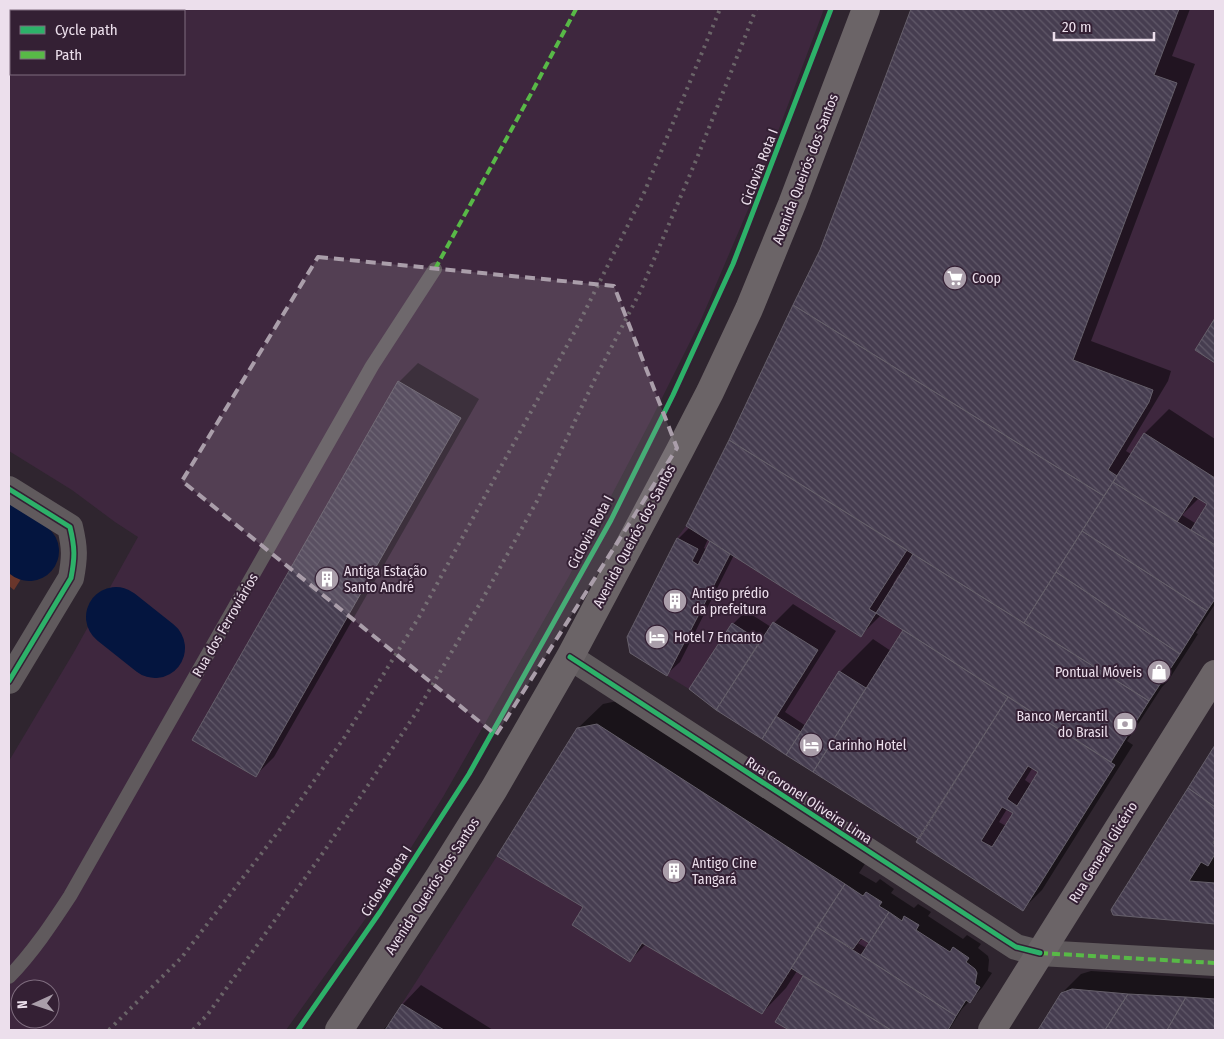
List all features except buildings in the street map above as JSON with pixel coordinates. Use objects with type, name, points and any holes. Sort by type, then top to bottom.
[{"type":"main road","name":"Avenida Queirós dos Santos","points":[[339,1030],[494,789],[570,657],[710,392],[749,309],[792,204],[866,9]]},
{"type":"main road","name":"Rua General Glicério","points":[[992,1030],[1215,674]]},
{"type":"street","points":[[9,489],[70,527],[74,544],[74,562],[71,578],[9,681]]},
{"type":"street","name":"Rua Coronel Oliveira Lima","points":[[570,657],[1016,947],[1040,953],[1215,963]]},
{"type":"lane","name":"Rua dos Ferroviários","points":[[9,977],[44,937],[70,896],[372,366],[434,269]]},
{"type":"highlighted area","points":[[318,257],[614,286],[677,448],[496,735],[182,481]]},
{"type":"shaded area","points":[[9,9],[824,9],[753,198],[700,322],[568,578],[443,797],[371,911],[286,1030],[9,1030],[9,761],[74,652],[138,537],[72,490],[9,451]]},
{"type":"shaded area","points":[[911,9],[1215,9],[1215,599],[1021,903],[716,710],[689,689],[630,653],[627,637],[729,441],[820,250]]},
{"type":"shaded area","points":[[9,514],[26,524],[33,533],[34,548],[31,563],[14,590],[9,586]]},
{"type":"shaded area","points":[[597,724],[972,966],[977,973],[975,984],[948,1030],[385,1030],[577,728]]},
{"type":"waterway","points":[[9,534],[29,551]]},
{"type":"waterway","points":[[116,617],[155,648]]},
{"type":"railway","points":[[109,1030],[182,957],[281,828],[344,738],[419,617],[575,331],[644,193],[720,9]]},
{"type":"railway","points":[[193,1030],[208,1014],[325,850],[416,713],[537,501],[594,381],[641,290],[697,158],[756,9]]},
{"type":"marked path","points":[[435,269],[576,9]]},
{"type":"marked path","points":[[1040,953],[1215,963]]},
{"type":"cycle path","name":"Ciclovia Rota I","points":[[298,1030],[380,912],[469,774],[611,520],[673,395],[733,264],[831,9]]},
{"type":"cycle path","points":[[9,489],[70,527],[74,552],[71,578],[9,681]]},
{"type":"cycle path","points":[[570,657],[1016,947],[1040,953]]},
{"type":"place","name":"Coop","points":[[955,278]]},
{"type":"place","name":"Antiga Estação Santo André","points":[[327,579]]},
{"type":"place","name":"Antigo prédio da prefeitura","points":[[675,601]]},
{"type":"place","name":"Hotel 7 Encanto","points":[[657,637]]},
{"type":"place","name":"Pontual Móveis","points":[[1159,672]]},
{"type":"place","name":"Banco Mercantil do Brasil","points":[[1125,724]]},
{"type":"place","name":"Carinho Hotel","points":[[811,745]]},
{"type":"place","name":"Antigo Cine Tangará","points":[[674,871]]}]
